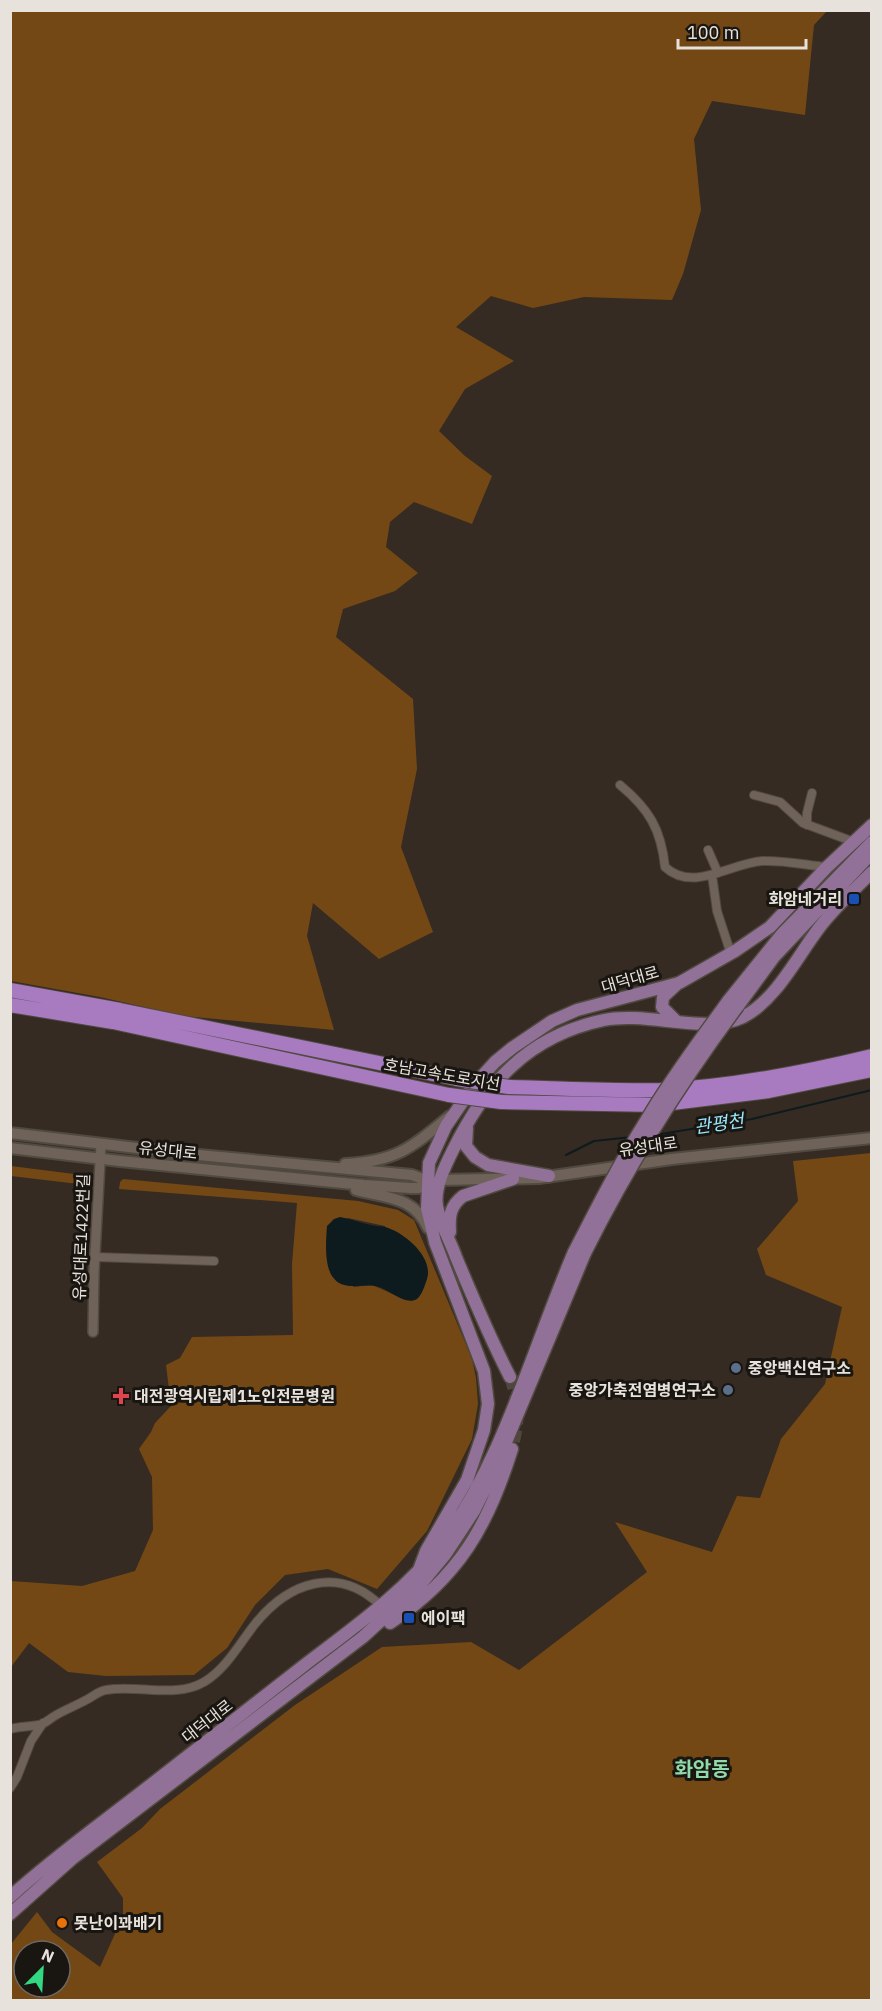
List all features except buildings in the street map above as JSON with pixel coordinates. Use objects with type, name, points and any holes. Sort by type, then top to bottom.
[{"type":"highway","name":"호남고속도로지선","points":[[10,990],[120,1010],[457,1079],[509,1087],[658,1090],[713,1086],[822,1068],[872,1056]]},
{"type":"highway","name":"호남고속도로지선","points":[[10,1005],[113,1022],[449,1095],[501,1102],[656,1105],[769,1091],[872,1070]]},
{"type":"highway","points":[[822,1068],[834,1058],[872,1048]]},
{"type":"main road","name":"대덕대로","points":[[434,1181],[429,1163],[436,1146],[474,1085],[495,1062],[552,1021],[577,1010],[679,982],[731,954],[770,927],[827,867],[872,825]]},
{"type":"main road","points":[[363,1637],[421,1584],[445,1555],[474,1511],[517,1418],[579,1253],[648,1137],[733,1004],[782,934],[872,842]]},
{"type":"main road","points":[[733,1004],[774,957],[872,854]]},
{"type":"main road","name":"대덕대로","points":[[434,1181],[468,1119],[498,1079],[515,1062],[550,1038],[588,1024],[624,1017],[703,1023],[733,1021],[764,1003],[820,926],[872,872]]},
{"type":"main road","points":[[676,1021],[662,1007],[663,997],[679,982]]},
{"type":"main road","points":[[457,1110],[449,1130],[451,1136],[460,1134]]},
{"type":"main road","points":[[310,1166],[349,1164],[391,1156],[418,1143],[457,1110]]},
{"type":"main road","points":[[468,1119],[466,1146],[479,1160],[488,1165],[549,1176]]},
{"type":"main road","name":"유성대로","points":[[10,1133],[412,1175],[434,1181],[549,1176],[672,1159],[872,1138]]},
{"type":"main road","name":"유성대로","points":[[10,1148],[99,1159],[411,1188],[419,1188],[434,1181]]},
{"type":"main road","points":[[452,1245],[449,1216],[457,1201],[463,1196],[513,1179]]},
{"type":"main road","points":[[330,1181],[410,1205],[423,1217],[435,1242],[484,1371],[488,1404],[484,1430],[466,1480],[426,1551],[420,1567]]},
{"type":"main road","points":[[434,1181],[427,1208],[435,1242]]},
{"type":"main road","points":[[434,1181],[436,1204],[444,1229],[489,1336],[510,1377]]},
{"type":"main road","name":"대덕대로","points":[[10,1897],[72,1844],[380,1605],[408,1581],[441,1544],[493,1454],[579,1253]]},
{"type":"main road","points":[[363,1637],[397,1618],[425,1596],[457,1564],[469,1548],[488,1512],[512,1449]]},
{"type":"main road","name":"대덕대로","points":[[10,1914],[73,1858],[363,1637]]},
{"type":"street","points":[[620,785],[639,800],[656,827],[665,867],[681,877],[715,874],[761,861],[827,867]]},
{"type":"street","points":[[807,825],[807,813],[812,794]]},
{"type":"street","points":[[754,795],[780,802],[796,818],[807,825],[854,842]]},
{"type":"street","points":[[708,850],[715,874],[717,911],[731,954]]},
{"type":"street","name":"유성대로1422번길","points":[[93,1332],[101,1144]]},
{"type":"street","points":[[95,1257],[214,1261]]},
{"type":"street","points":[[10,1729],[43,1723],[101,1691],[129,1688],[182,1690],[204,1682],[238,1647],[255,1623],[281,1599],[306,1586],[320,1582],[345,1583],[368,1594],[380,1605]]},
{"type":"street","points":[[10,1788],[17,1777],[30,1741],[43,1723]]},
{"type":"shaded area","points":[[11,11],[827,11],[814,25],[805,115],[712,101],[694,139],[701,210],[683,274],[672,300],[584,297],[533,308],[491,296],[456,327],[514,361],[465,389],[439,431],[465,456],[492,476],[472,524],[414,502],[390,522],[386,547],[418,573],[395,591],[343,609],[336,637],[413,699],[417,769],[401,847],[433,932],[379,959],[313,903],[307,936],[334,1030],[184,1016],[100,997],[11,981]]},
{"type":"shaded area","points":[[871,1153],[871,2000],[11,2000],[12,1943],[12,1999],[72,1999],[72,1947],[100,1967],[123,1916],[123,1898],[97,1862],[142,1828],[160,1809],[295,1705],[382,1647],[471,1642],[519,1670],[647,1572],[615,1522],[712,1552],[737,1496],[760,1498],[781,1439],[825,1384],[842,1307],[766,1275],[757,1249],[798,1201],[793,1161]]},
{"type":"shaded area","points":[[11,1166],[82,1175],[87,1185],[11,1176]]},
{"type":"shaded area","points":[[123,1179],[358,1201],[398,1210],[414,1220],[472,1359],[476,1378],[478,1404],[472,1439],[427,1531],[377,1589],[328,1569],[285,1575],[255,1605],[227,1648],[194,1675],[106,1676],[68,1672],[29,1643],[11,1667],[11,1581],[82,1586],[135,1571],[153,1530],[152,1477],[139,1449],[155,1423],[171,1406],[166,1365],[180,1358],[192,1337],[293,1335],[292,1264],[297,1203],[119,1189]],"holes":[[[348,1218],[385,1226],[405,1299],[372,1285],[354,1287],[329,1268],[327,1226]]]},
{"type":"shaded area","points":[[340,1217],[393,1230],[416,1247],[426,1262],[428,1271],[424,1287],[417,1299],[413,1301],[403,1299],[379,1287],[347,1286],[332,1276],[326,1251],[327,1226]]},
{"type":"shaded area","points":[[37,1912],[52,1932],[62,1939],[15,1939]]},
{"type":"waterway","name":"관평천","points":[[655,1135],[752,1119],[872,1090]]},
{"type":"waterway","name":"관평천","points":[[566,1155],[594,1141],[632,1137]]},
{"type":"tunnel","points":[[510,1377],[517,1413],[512,1449]]},
{"type":"place","name":"화암네거리","points":[[854,899]]},
{"type":"place","name":"중앙백신연구소","points":[[736,1368]]},
{"type":"place","name":"중앙가축전염병연구소","points":[[728,1390]]},
{"type":"place","name":"대전광역시립제1노인전문병원","points":[[121,1396]]},
{"type":"place","name":"에이팩","points":[[409,1618]]},
{"type":"place","name":"못난이꽈배기","points":[[62,1923]]},
{"type":"district","name":"화암동","points":[[702,1769]]}]
